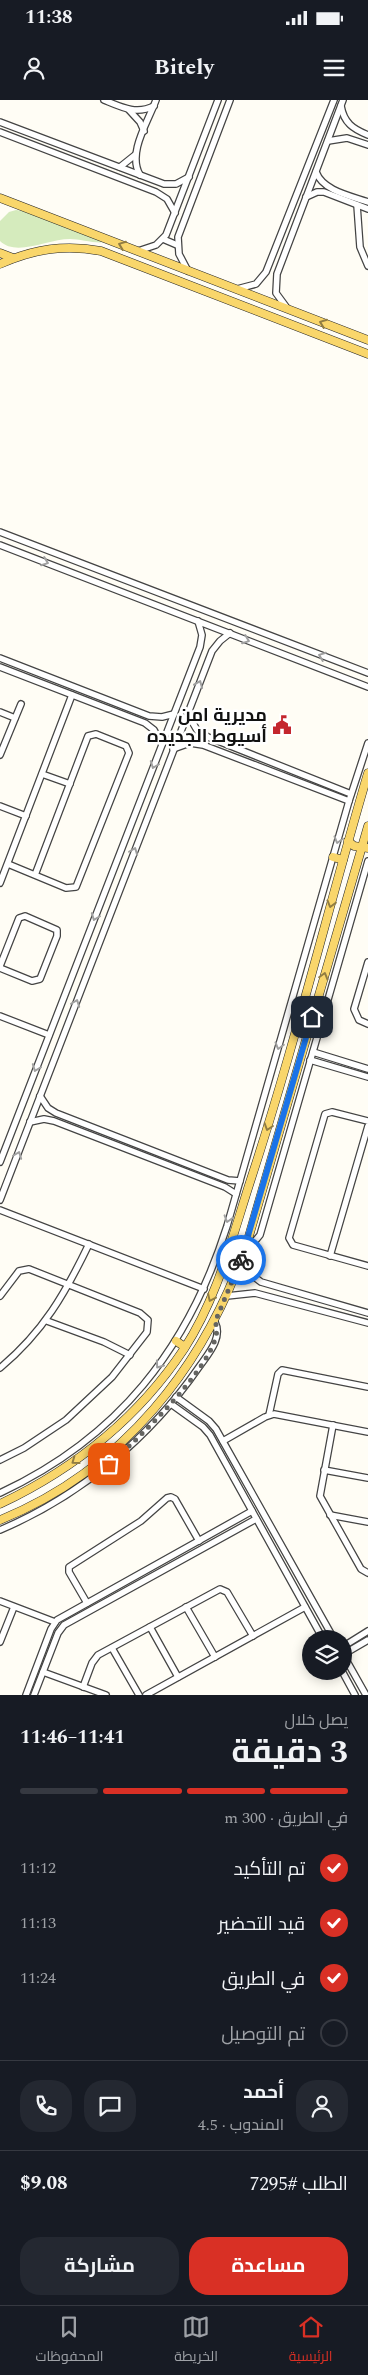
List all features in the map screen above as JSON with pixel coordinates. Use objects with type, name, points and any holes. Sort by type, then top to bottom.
[{"type":"main road","points":[[0,198],[365,339],[358,350]]},
{"type":"main road","points":[[0,208],[11,203]]},
{"type":"main road","points":[[0,264],[13,258],[50,248],[76,248],[101,251],[368,354]]},
{"type":"main road","points":[[0,253],[13,258]]},
{"type":"main road","points":[[0,1504],[68,1466],[120,1426],[151,1392],[185,1348],[202,1316],[218,1281],[274,1110],[368,772]]},
{"type":"main road","points":[[348,805],[356,812]]},
{"type":"main road","points":[[0,1520],[54,1492],[86,1470],[154,1415],[215,1322],[247,1244],[350,887],[365,847],[368,826]]},
{"type":"main road","points":[[348,841],[354,846],[365,847]]},
{"type":"main road","points":[[333,857],[343,860]]},
{"type":"main road","points":[[337,882],[350,887]]},
{"type":"main road","points":[[329,960],[339,963]]},
{"type":"main road","points":[[274,1110],[285,1112]]},
{"type":"main road","points":[[209,1277],[218,1281]]},
{"type":"main road","points":[[202,1316],[215,1322]]},
{"type":"main road","points":[[176,1341],[185,1348]]},
{"type":"main road","points":[[120,1426],[129,1435]]},
{"type":"street","points":[[104,100],[129,110],[140,110],[155,103]]},
{"type":"street","points":[[137,251],[152,248],[163,239],[175,213],[218,100]]},
{"type":"street","points":[[188,271],[181,260],[177,245],[179,234],[230,100]]},
{"type":"street","points":[[236,289],[252,286],[264,276],[334,100]]},
{"type":"street","points":[[140,176],[136,166],[135,155],[155,103]]},
{"type":"street","points":[[342,103],[347,122],[356,130],[368,135]]},
{"type":"street","points":[[289,310],[278,297],[275,280],[342,103]]},
{"type":"street","points":[[129,110],[140,122],[144,131]]},
{"type":"street","points":[[213,114],[223,118]]},
{"type":"street","points":[[0,122],[164,184],[176,184],[189,176]]},
{"type":"street","points":[[0,132],[160,194],[169,202],[175,213]]},
{"type":"street","points":[[328,141],[347,138],[368,145]]},
{"type":"street","points":[[314,151],[322,154]]},
{"type":"street","points":[[120,167],[135,155]]},
{"type":"street","points":[[316,172],[320,180],[327,186],[368,202]]},
{"type":"street","points":[[160,194],[164,184]]},
{"type":"street","points":[[306,197],[317,192],[324,192],[368,209]]},
{"type":"street","points":[[357,204],[360,247],[368,266]]},
{"type":"street","points":[[163,239],[177,245]]},
{"type":"street","points":[[264,276],[275,280]]},
{"type":"street","points":[[0,532],[368,673]]},
{"type":"street","points":[[0,545],[368,687]]},
{"type":"street","points":[[100,583],[103,572]]},
{"type":"street","points":[[0,1162],[3,1148],[42,1053],[200,647],[202,634],[198,621]]},
{"type":"street","points":[[0,1200],[187,713],[214,647],[230,633]]},
{"type":"street","points":[[0,658],[149,716],[162,717],[174,714]]},
{"type":"street","points":[[0,667],[145,723],[154,730],[162,745]]},
{"type":"street","points":[[0,883],[72,695]]},
{"type":"street","points":[[104,707],[107,700]]},
{"type":"street","points":[[0,755],[21,704]]},
{"type":"street","points":[[0,712],[15,718]]},
{"type":"street","points":[[187,713],[193,725],[208,737],[351,794]]},
{"type":"street","points":[[8,864],[35,875],[68,888],[78,885],[129,753],[128,748],[96,734],[91,734],[35,875]]},
{"type":"street","points":[[173,749],[190,743],[203,745],[348,805]]},
{"type":"street","points":[[0,1493],[62,1458],[110,1421],[144,1384],[176,1341],[204,1290],[240,1181],[351,794],[368,743]]},
{"type":"street","points":[[42,774],[70,784]]},
{"type":"street","points":[[0,806],[26,816]]},
{"type":"street","points":[[130,827],[142,832]]},
{"type":"street","points":[[247,1244],[260,1236],[368,861]]},
{"type":"street","points":[[25,916],[57,930],[58,936],[40,979],[32,981],[0,967],[19,918],[25,916]]},
{"type":"street","points":[[368,962],[354,1009],[358,1020],[368,1024]]},
{"type":"street","points":[[0,1016],[49,1035]]},
{"type":"street","points":[[313,1052],[368,1069]]},
{"type":"street","points":[[42,1053],[55,1057]]},
{"type":"street","points":[[310,1060],[368,1077]]},
{"type":"street","points":[[40,1096],[48,1108],[56,1113],[228,1180],[240,1181]]},
{"type":"street","points":[[368,1121],[332,1112],[325,1114],[289,1235],[289,1241],[293,1245],[368,1266]]},
{"type":"street","points":[[30,1122],[44,1119],[54,1120],[225,1186],[236,1194]]},
{"type":"street","points":[[330,1256],[368,1126]]},
{"type":"street","points":[[0,1210],[204,1290]]},
{"type":"street","points":[[0,1368],[31,1340],[47,1321],[70,1284],[89,1244]]},
{"type":"street","points":[[240,1262],[249,1273],[261,1282],[368,1313]]},
{"type":"street","points":[[0,1296],[16,1274],[26,1269],[70,1284],[145,1316],[149,1326],[147,1332],[112,1377],[68,1418],[38,1440],[0,1460]]},
{"type":"street","points":[[227,1296],[255,1293],[368,1323]]},
{"type":"street","points":[[47,1321],[104,1342],[130,1355]]},
{"type":"street","points":[[0,1530],[39,1512],[75,1490],[134,1443],[154,1415],[171,1404],[214,1343],[218,1332],[215,1322]]},
{"type":"street","points":[[269,1415],[278,1374],[282,1370],[368,1387]]},
{"type":"street","points":[[176,1397],[211,1422],[329,1630]]},
{"type":"street","points":[[171,1404],[209,1433],[318,1630]]},
{"type":"street","points":[[223,1441],[269,1415],[368,1432]]},
{"type":"street","points":[[332,1425],[319,1494],[361,1569],[368,1572]]},
{"type":"street","points":[[324,1470],[368,1478]]},
{"type":"street","points":[[235,1480],[242,1476]]},
{"type":"street","points":[[87,1603],[69,1572],[69,1567],[141,1521],[169,1497],[174,1499],[199,1541]]},
{"type":"street","points":[[26,1695],[55,1622],[252,1511]]},
{"type":"street","points":[[330,1514],[368,1522]]},
{"type":"street","points":[[34,1695],[62,1627],[256,1519]]},
{"type":"street","points":[[83,1687],[94,1659],[218,1590],[225,1590],[253,1636]]},
{"type":"street","points":[[102,1594],[106,1601]]},
{"type":"street","points":[[0,1601],[55,1622]]},
{"type":"street","points":[[0,1642],[14,1606]]},
{"type":"street","points":[[186,1607],[215,1657]]},
{"type":"street","points":[[146,1695],[305,1607]]},
{"type":"street","points":[[150,1627],[178,1678]]},
{"type":"street","points":[[352,1641],[368,1631]]},
{"type":"street","points":[[352,1650],[368,1640]]},
{"type":"street","points":[[112,1648],[139,1695]]},
{"type":"street","points":[[352,1670],[366,1695]]},
{"type":"street","points":[[43,1672],[106,1695]]},
{"type":"street","points":[[347,1680],[355,1695]]},
{"type":"green space","points":[[16,210],[104,242],[70,239],[33,246],[7,246],[0,241],[0,221],[9,212]]},
{"type":"way so far","points":[[109,1464],[134,1443],[176,1397],[212,1348],[218,1332],[215,1322],[241,1260]]},
{"type":"place","name":"مديرية امن أسيوط الجديده","points":[[282,725]]},
{"type":"route","points":[[241,1260],[312,1017]]}]
